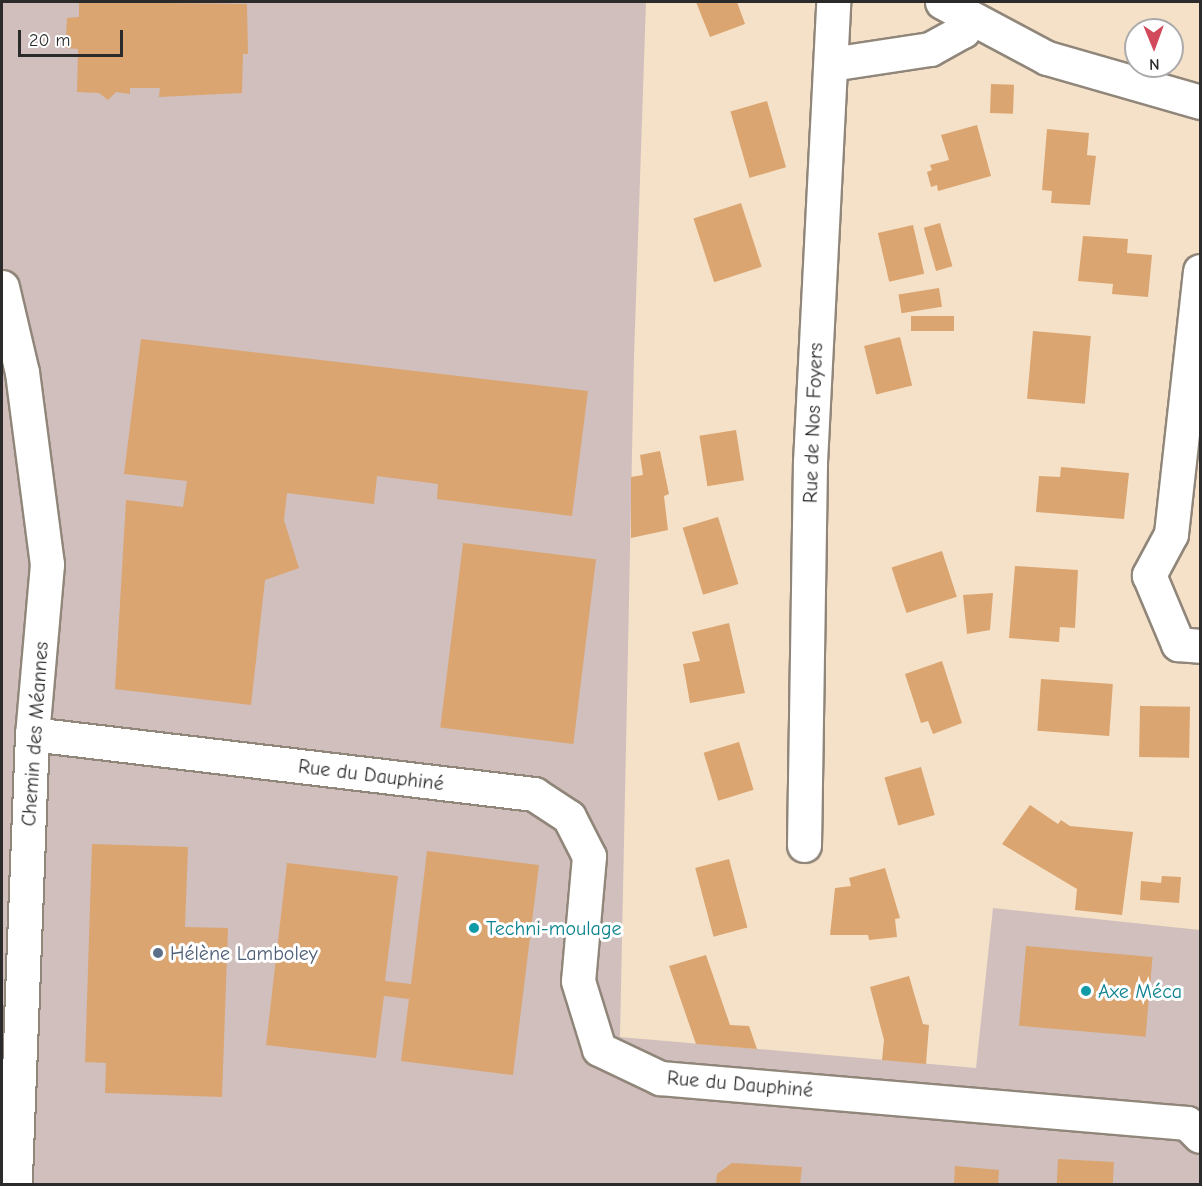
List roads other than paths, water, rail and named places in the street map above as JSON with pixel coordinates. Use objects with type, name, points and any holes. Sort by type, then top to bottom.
[{"type":"street","name":"Rue de Nos Foyers","points":[[804,845],[810,462],[833,2]]},
{"type":"street","points":[[942,2],[971,20],[1047,58],[1200,102]]},
{"type":"street","points":[[831,64],[930,49],[963,31],[971,20]]},
{"type":"street","points":[[1200,271],[1171,534],[1149,575],[1178,644],[1200,646]]},
{"type":"street","name":"Chemin des Méannes","points":[[2,287],[22,372],[47,564],[32,734],[15,1185]]},
{"type":"street","name":"Rue du Dauphiné","points":[[32,734],[534,794],[569,817],[590,856],[578,981],[599,1049],[660,1078],[1187,1123],[1200,1136]]},
{"type":"place","name":"Techni-moulage","points":[[474,928]]},
{"type":"place","name":"Hélène Lamboley","points":[[158,953]]},
{"type":"place","name":"Axe Méca","points":[[1086,991]]}]
